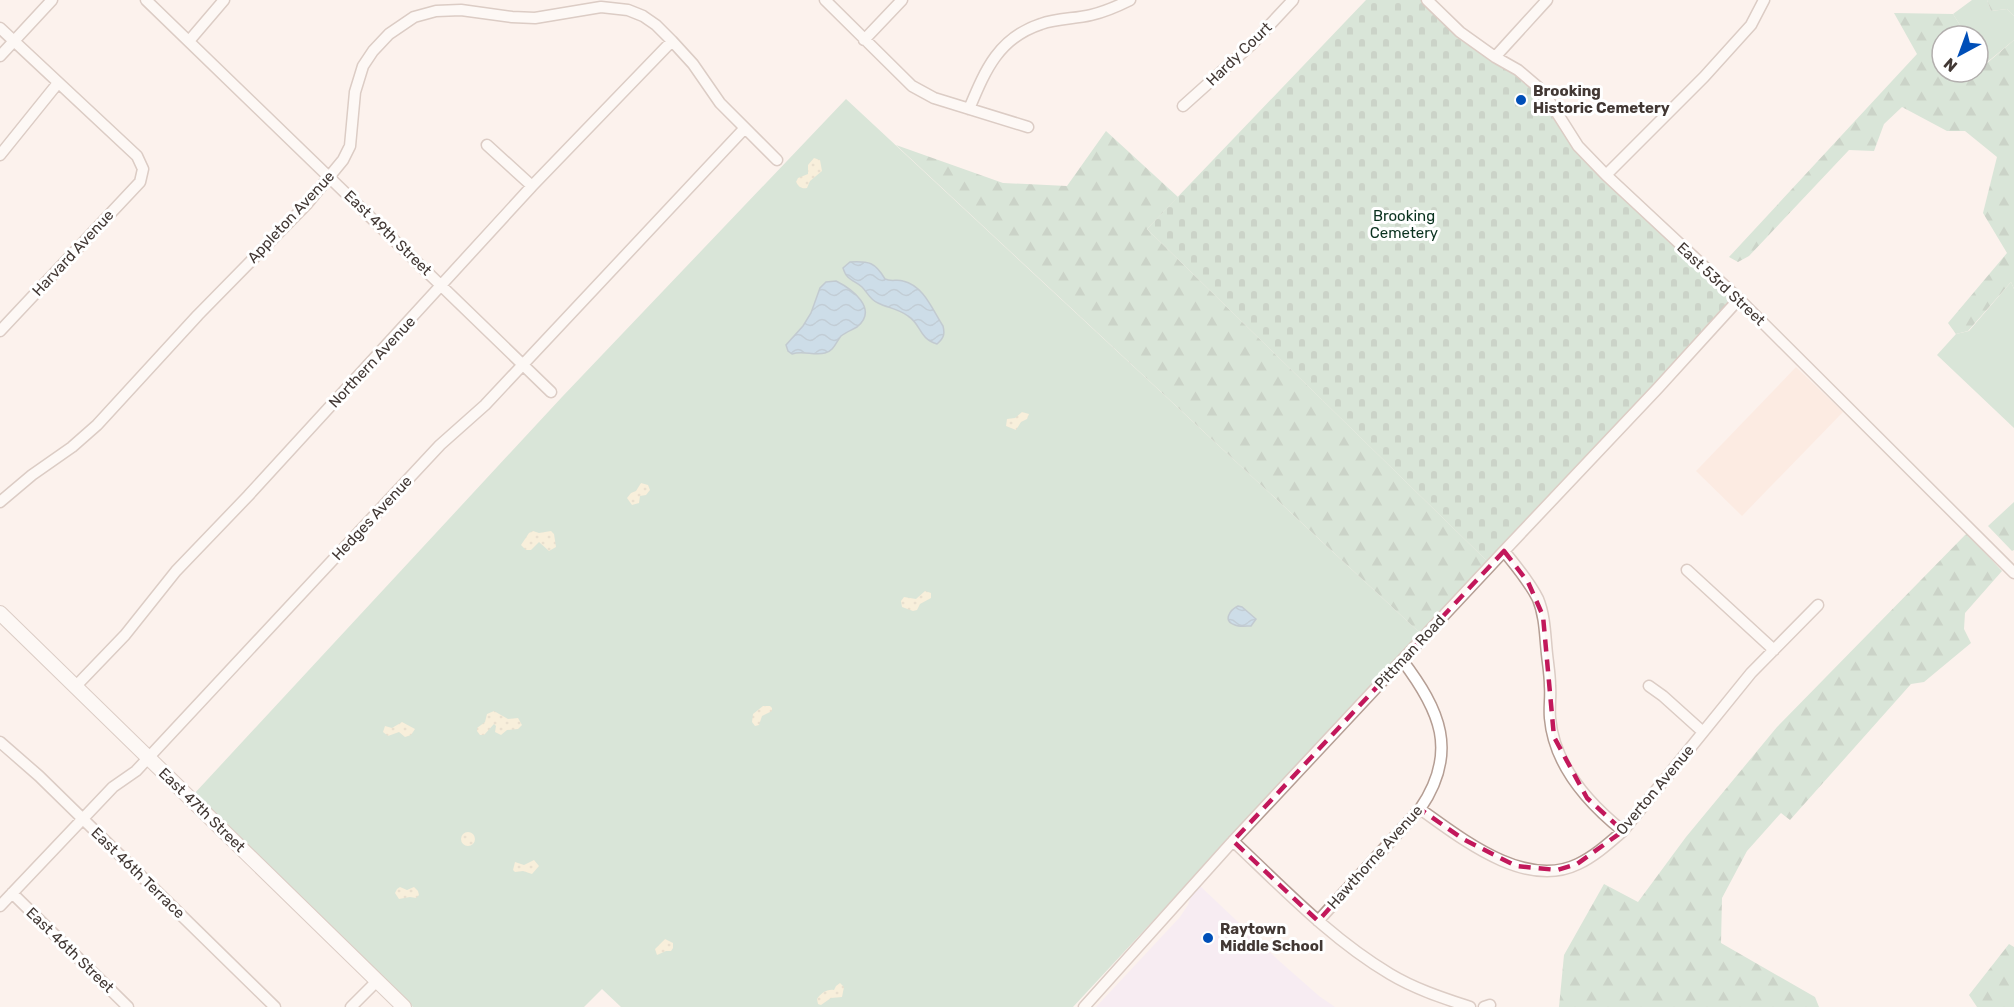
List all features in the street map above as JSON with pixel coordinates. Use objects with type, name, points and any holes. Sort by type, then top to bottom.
[{"type":"main road","name":"East 47th Street","points":[[0,613],[404,1007]]},
{"type":"street","points":[[0,56],[52,0]]},
{"type":"street","name":"East 49th Street","points":[[146,0],[551,392]]},
{"type":"street","points":[[189,41],[224,0]]},
{"type":"street","points":[[825,0],[912,86],[934,98],[1028,127]]},
{"type":"street","points":[[864,40],[902,0]]},
{"type":"street","points":[[969,109],[990,63],[1004,46],[1022,33],[1041,23],[1092,15],[1130,0]]},
{"type":"street","name":"Hardy Court","points":[[1183,106],[1251,45],[1293,0]]},
{"type":"street","name":"East 53rd Street","points":[[1427,0],[1460,32],[1518,70],[1538,87],[1578,146],[1606,175],[1738,299],[2014,573]]},
{"type":"street","points":[[1495,57],[1547,0]]},
{"type":"street","points":[[1606,175],[1704,77],[1751,25],[1764,0]]},
{"type":"street","name":"Appleton Avenue","points":[[0,502],[97,425],[198,315],[306,205],[343,160],[350,146],[355,92],[363,66],[388,34],[414,17],[436,11],[461,10],[536,18],[601,8],[628,10],[656,25],[672,41],[693,64],[720,103],[777,160]]},
{"type":"street","points":[[0,28],[58,83],[0,155]]},
{"type":"street","name":"Northern Avenue","points":[[75,687],[125,635],[176,571],[248,496],[532,186],[672,41]]},
{"type":"street","name":"Harvard Avenue","points":[[0,331],[140,182],[143,169],[137,156],[58,83]]},
{"type":"street","name":"Hedges Avenue","points":[[0,906],[113,787],[135,771],[440,445],[485,405],[744,129]]},
{"type":"street","points":[[487,145],[532,186]]},
{"type":"street","name":"Pittman Road","points":[[1084,1007],[1233,841],[1651,396],[1738,299]]},
{"type":"street","points":[[1504,550],[1528,582],[1538,600],[1543,616],[1551,686],[1550,718],[1560,754],[1573,779],[1587,798],[1623,831]]},
{"type":"street","points":[[1687,570],[1774,650]]},
{"type":"street","name":"Overton Avenue","points":[[1420,809],[1463,839],[1516,866],[1537,871],[1557,870],[1577,864],[1601,850],[1623,831],[1751,673],[1818,605]]},
{"type":"street","name":"Hawthorne Avenue","points":[[1318,921],[1420,809],[1430,794],[1439,773],[1442,761],[1437,719],[1429,699],[1402,660]]},
{"type":"street","points":[[1649,686],[1703,732]]},
{"type":"street","name":"East 46th Terrace","points":[[0,742],[39,776],[274,1007]]},
{"type":"street","points":[[1233,841],[1318,921],[1355,952],[1392,975],[1431,994],[1470,1007]]},
{"type":"street","name":"East 46th Street","points":[[12,893],[128,1007]]},
{"type":"street","points":[[351,1007],[377,981]]},
{"type":"highlighted area","points":[[1504,551],[1528,582],[1543,616],[1554,737],[1587,798],[1623,831],[1577,864],[1557,870],[1516,866],[1463,839],[1420,809],[1318,921],[1233,841]]},
{"type":"shaded area","points":[[1796,367],[1843,412],[1742,516],[1696,471]]},
{"type":"shaded area","name":"Raytown Middle School","points":[[1199,885],[1277,959],[1335,1007],[1096,1007],[1180,917],[1192,893]]},
{"type":"green space","name":"Brooking Cemetery","points":[[1366,0],[1421,0],[1468,44],[1518,77],[1531,88],[1578,152],[1726,295],[1728,301],[1727,306],[1646,395],[1487,561],[1147,229]]},
{"type":"green space","points":[[1972,0],[1987,0],[1991,11],[2007,9],[2014,16],[2014,40],[1990,60],[1990,24],[1959,24],[1953,14]]},
{"type":"green space","points":[[1987,0],[2014,0],[2014,16],[2007,9],[1991,11]]},
{"type":"green space","points":[[1894,13],[1953,14],[1959,24],[1930,24],[1930,84],[1990,84],[1990,61],[2014,40],[2014,289],[2011,282],[1968,331],[1956,334],[1948,323],[2007,253],[1983,213],[1997,157],[1965,131],[1947,131],[1902,107],[1884,124],[1874,151],[1849,150],[1749,256],[1738,262],[1729,257],[1917,54]]},
{"type":"green space","points":[[846,99],[1420,633],[1073,1007],[621,1007],[602,989],[584,1007],[413,1007],[194,794],[562,397]]},
{"type":"green space","points":[[1106,131],[1178,197],[1147,229],[1487,561],[1420,633],[896,145],[1003,183],[1067,186]]},
{"type":"green space","points":[[2011,282],[2014,289],[2014,428],[1937,355],[1956,334],[1969,331]]},
{"type":"green space","points":[[2014,502],[2014,550],[2012,551],[1988,526]]},
{"type":"green space","points":[[1967,533],[2002,571],[1965,613],[1964,629],[1971,643],[1924,682],[1911,684],[1790,820],[1781,813],[1747,851],[1722,898],[1721,943],[1815,997],[1819,1007],[1559,1007],[1564,955],[1604,884],[1638,902],[1686,837],[1777,727]]},
{"type":"green space","points":[[2009,944],[2014,947],[2014,1007],[1977,1007],[1969,995]]},
{"type":"sand","points":[[814,158],[820,160],[822,171],[810,181],[807,188],[802,188],[796,182],[798,178],[808,174],[808,165]]},
{"type":"sand","points":[[1022,412],[1029,414],[1016,430],[1006,426],[1007,419],[1015,418]]},
{"type":"sand","points":[[641,483],[648,485],[650,490],[646,495],[640,496],[639,503],[632,505],[627,498],[636,491]]},
{"type":"sand","points":[[533,531],[539,533],[551,531],[554,534],[556,547],[549,551],[539,542],[531,550],[526,550],[521,545]]},
{"type":"sand","points":[[925,591],[931,593],[931,598],[920,604],[917,610],[902,607],[901,601],[904,597],[916,599]]},
{"type":"sand","points":[[763,706],[770,706],[772,711],[762,716],[759,725],[755,726],[752,722],[753,714]]},
{"type":"sand","points":[[494,711],[508,719],[518,718],[522,725],[518,729],[507,730],[501,735],[495,732],[494,724],[484,735],[480,735],[477,728],[485,722],[487,714]]},
{"type":"sand","points":[[402,722],[415,729],[411,735],[405,737],[399,732],[388,736],[383,732],[385,726],[392,728]]},
{"type":"sand","points":[[468,832],[473,834],[475,839],[473,844],[468,846],[463,844],[461,839],[463,834]]},
{"type":"sand","points":[[534,860],[539,866],[532,874],[513,870],[515,862],[524,865]]},
{"type":"sand","points":[[400,887],[407,890],[414,887],[419,895],[416,898],[399,899],[395,893]]},
{"type":"sand","points":[[665,939],[673,943],[673,948],[671,951],[657,955],[655,949]]},
{"type":"sand","points":[[840,983],[844,987],[842,997],[831,998],[821,1005],[818,1004],[817,999],[820,995],[834,990]]},
{"type":"water","points":[[850,262],[871,264],[885,279],[903,281],[917,288],[927,299],[943,326],[944,334],[941,340],[937,344],[931,341],[923,335],[916,323],[908,316],[873,300],[846,274],[843,268]]},
{"type":"water","points":[[836,281],[861,300],[865,313],[863,320],[857,327],[841,336],[828,352],[792,354],[786,345],[811,313],[820,288],[826,282]]},
{"type":"water","points":[[1238,606],[1256,619],[1251,626],[1237,626],[1229,621],[1230,613]]},
{"type":"place","name":"Brooking Historic Cemetery","points":[[1521,100]]},
{"type":"place","name":"Raytown Middle School","points":[[1208,938]]}]
